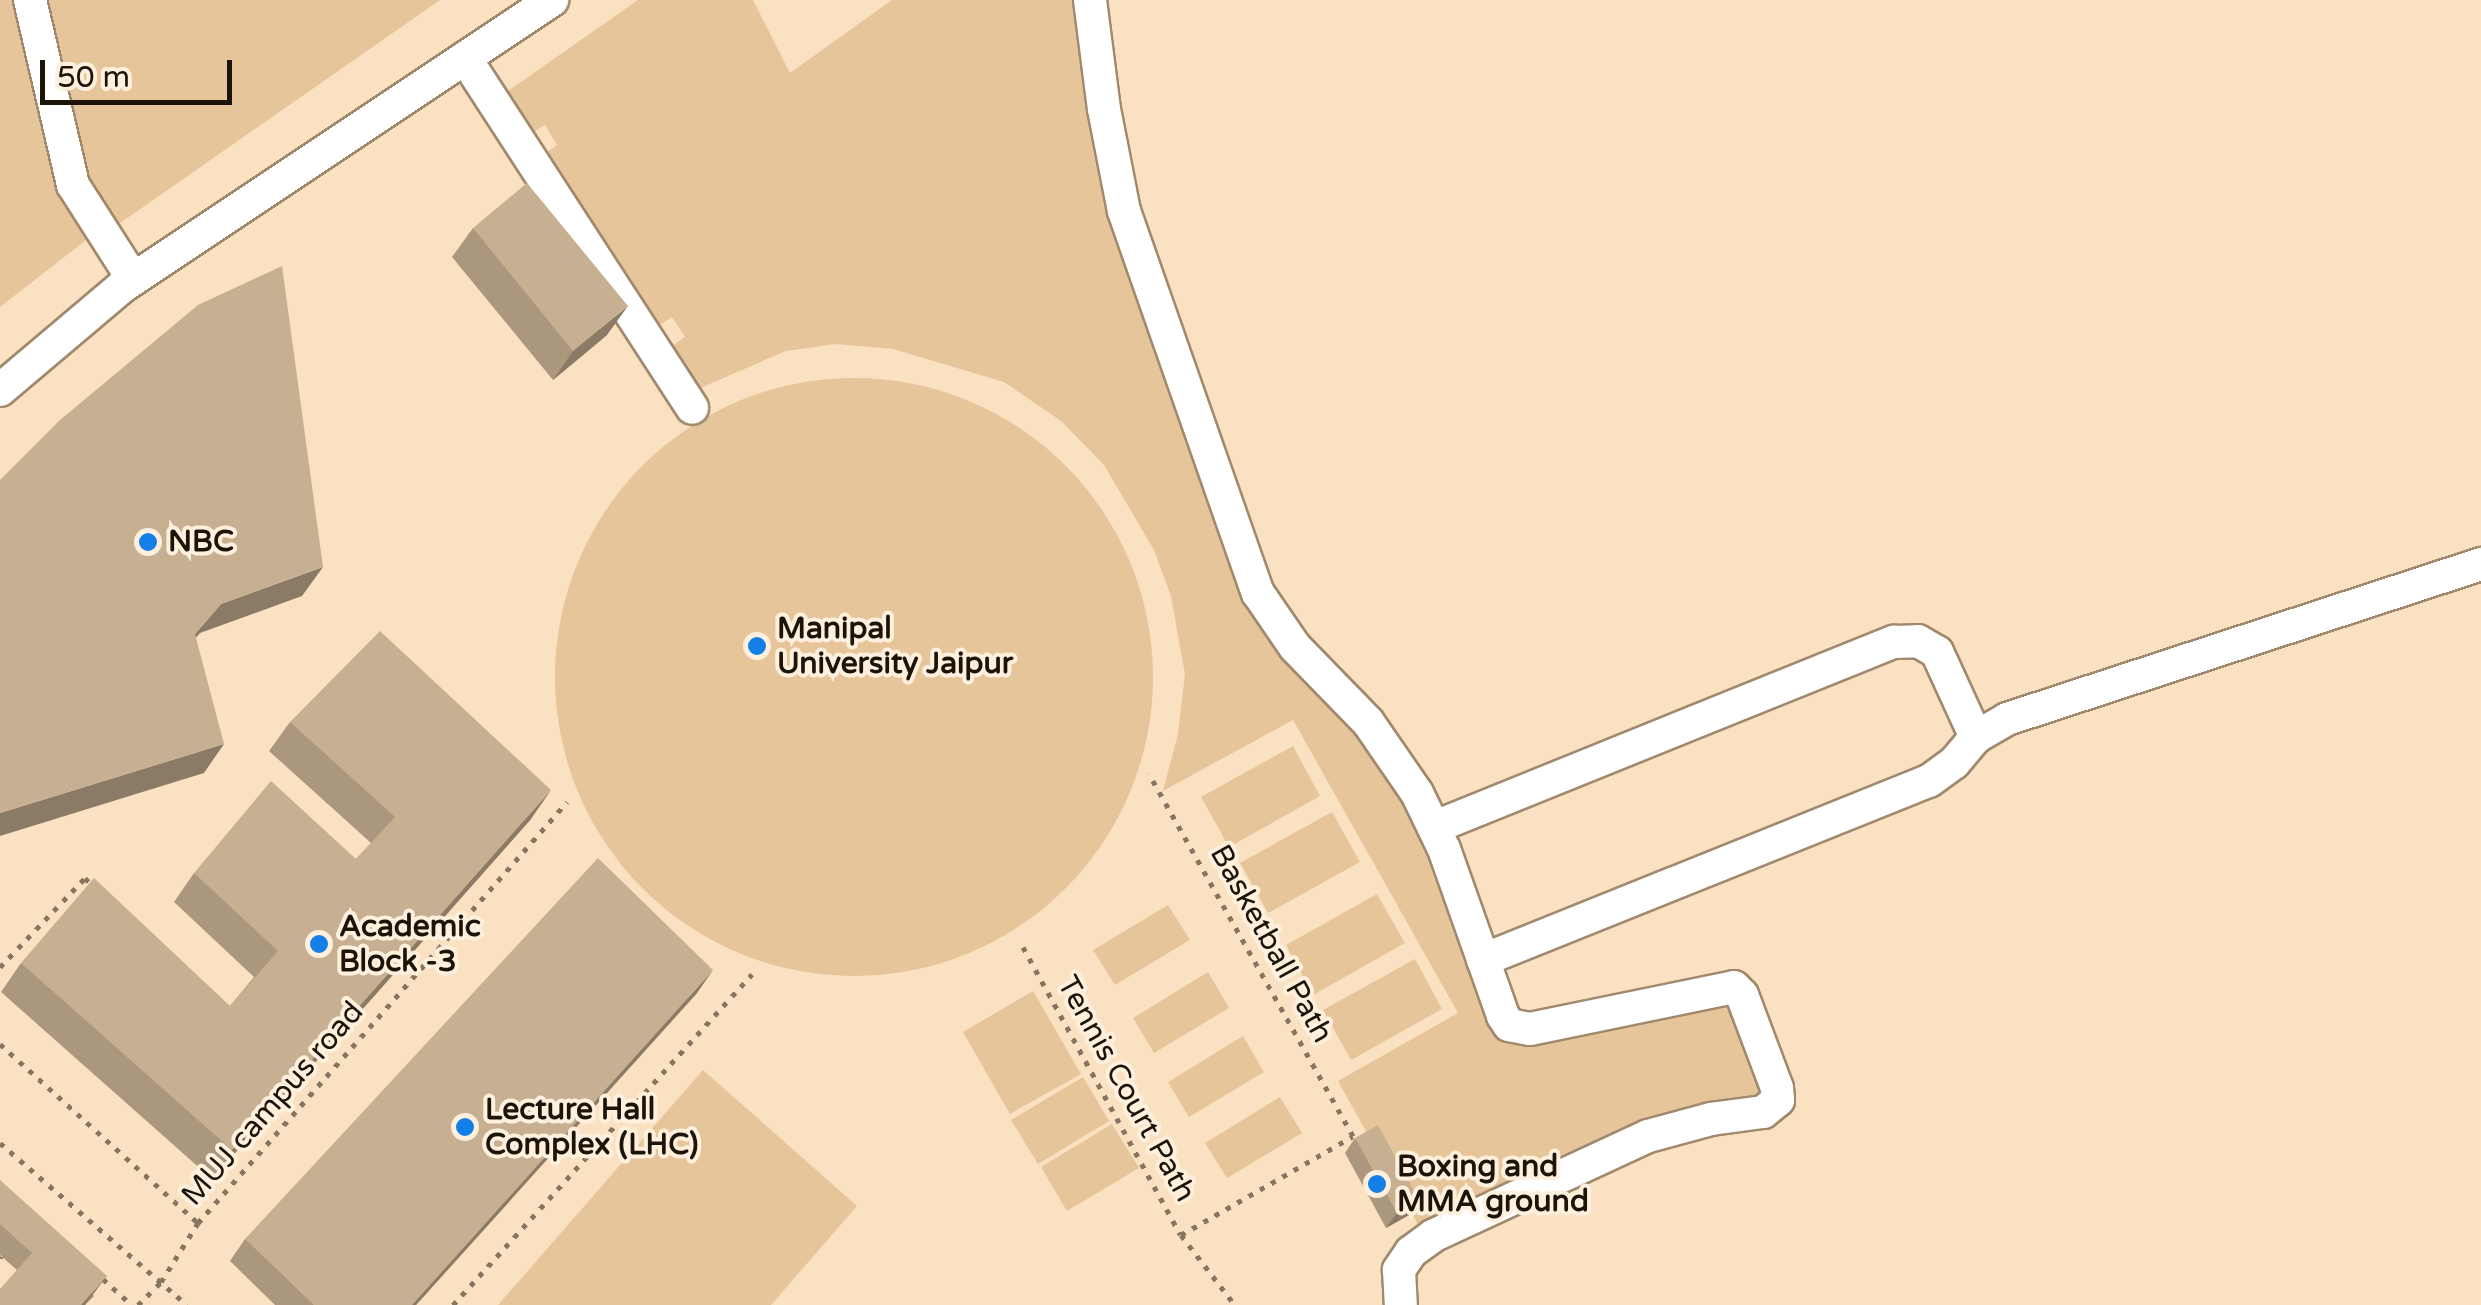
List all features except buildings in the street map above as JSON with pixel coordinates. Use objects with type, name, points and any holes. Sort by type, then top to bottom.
[{"type":"street","points":[[30,0],[73,185],[134,279]]},
{"type":"street","points":[[0,390],[134,279],[552,0]]},
{"type":"street","points":[[1090,0],[1104,109],[1124,211],[1258,593],[1295,648],[1396,758],[1435,827],[1503,1016],[1519,1029],[1734,986],[1742,995],[1778,1100],[1763,1112],[1711,1119],[1648,1136],[1433,1236],[1411,1252],[1399,1270],[1402,1305]]},
{"type":"street","points":[[465,58],[692,408]]},
{"type":"street","points":[[1484,960],[1928,781],[1954,763],[1976,737],[2007,719],[2481,564]]},
{"type":"street","points":[[1435,827],[1894,642],[1918,641],[1937,652],[1976,737]]},
{"type":"path","name":"Basketball Path","points":[[1149,774],[1354,1136]]},
{"type":"path","name":"MUJ campus road","points":[[135,1305],[161,1282],[198,1223],[567,802]]},
{"type":"path","points":[[0,967],[85,878],[100,892]]},
{"type":"path","name":"Tennis Court Path","points":[[1023,947],[1181,1235],[1354,1136]]},
{"type":"path","points":[[454,1305],[752,974]]},
{"type":"path","points":[[0,1044],[198,1223]]},
{"type":"path","points":[[0,1143],[187,1305]]},
{"type":"path","points":[[1181,1235],[1235,1305]]},
{"type":"path","points":[[96,1273],[135,1305]]},
{"type":"shaded area","points":[[0,0],[21,0],[90,237],[0,307]]},
{"type":"shaded area","points":[[38,0],[440,0],[113,228],[79,167]]},
{"type":"shaded area","points":[[638,0],[753,0],[790,73],[892,0],[1082,0],[1087,48],[1256,614],[1388,768],[1505,1035],[1723,991],[1763,1096],[1657,1121],[1521,1177],[1422,1232],[1338,1081],[1458,1013],[1293,720],[1163,791],[1178,734],[1185,674],[1171,596],[1154,550],[1104,465],[1061,421],[1004,382],[893,349],[836,344],[786,351],[698,389],[669,348],[685,337],[672,317],[655,328],[540,157],[557,145],[545,125],[527,136],[501,96]]},
{"type":"shaded area","points":[[854,378],[912,383],[969,400],[1020,428],[1066,465],[1103,511],[1131,562],[1148,619],[1153,677],[1148,735],[1131,792],[1103,843],[1066,889],[1020,926],[969,954],[912,971],[854,976],[796,971],[739,954],[688,926],[642,889],[605,843],[577,792],[560,735],[555,677],[560,619],[577,562],[605,511],[642,465],[688,428],[739,400],[796,383]]},
{"type":"shaded area","points":[[1293,746],[1320,796],[1229,847],[1201,797]]},
{"type":"shaded area","points":[[1332,812],[1360,862],[1268,913],[1240,863]]},
{"type":"shaded area","points":[[1377,894],[1405,943],[1313,995],[1286,945]]},
{"type":"shaded area","points":[[1168,905],[1190,940],[1115,985],[1093,950]]},
{"type":"shaded area","points":[[1415,959],[1442,1009],[1351,1060],[1323,1010]]},
{"type":"shaded area","points":[[1208,972],[1229,1008],[1154,1053],[1133,1018]]},
{"type":"shaded area","points":[[1033,991],[1081,1074],[1010,1114],[963,1032]]},
{"type":"shaded area","points":[[1243,1036],[1264,1072],[1189,1117],[1168,1082]]},
{"type":"shaded area","points":[[703,1070],[857,1206],[771,1305],[498,1305]]},
{"type":"shaded area","points":[[1083,1077],[1109,1121],[1038,1164],[1011,1120]]},
{"type":"shaded area","points":[[1280,1097],[1302,1133],[1227,1178],[1205,1143]]},
{"type":"shaded area","points":[[1112,1124],[1139,1168],[1067,1211],[1041,1167]]},
{"type":"place","name":"NBC","points":[[148,542]]},
{"type":"place","name":"Manipal University Jaipur","points":[[757,646]]},
{"type":"place","name":"Academic Block -3","points":[[319,944]]},
{"type":"place","name":"Lecture Hall Complex (LHC)","points":[[465,1127]]},
{"type":"place","name":"Boxing and MMA ground","points":[[1377,1184]]}]
